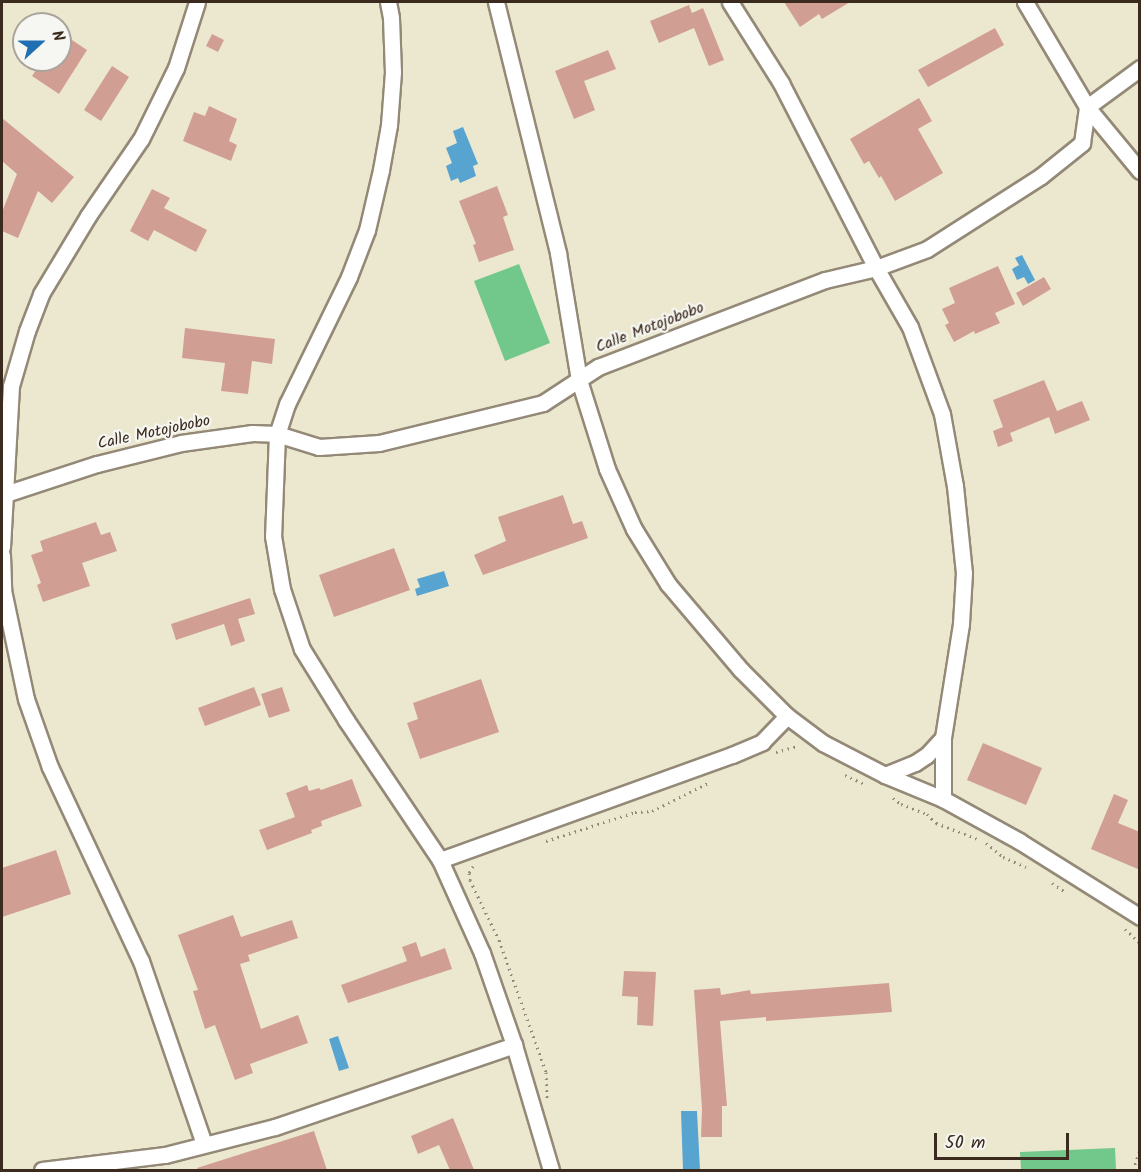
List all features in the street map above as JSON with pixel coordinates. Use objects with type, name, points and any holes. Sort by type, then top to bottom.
[{"type":"street","points":[[2,547],[11,386],[41,294],[88,216],[141,139],[176,68],[197,2]]},
{"type":"street","points":[[388,2],[391,18],[393,72],[389,125],[367,230],[349,277],[287,404],[277,434],[273,536],[282,589],[302,649],[346,720],[440,860],[482,953],[514,1045],[551,1170]]},
{"type":"street","points":[[496,2],[558,253],[579,380],[607,469],[634,529],[668,584],[734,662],[787,716],[823,743],[885,775],[943,799],[1019,841],[1140,917]]},
{"type":"street","points":[[730,2],[781,83],[876,268],[910,327],[942,414],[955,486],[964,573],[961,624],[943,738],[943,799]]},
{"type":"street","points":[[1025,2],[1087,107],[1140,171]]},
{"type":"street","points":[[1087,107],[1140,68]]},
{"type":"street","name":"Calle Motojobobo","points":[[4,494],[97,464],[181,443],[252,433],[277,434],[319,447],[379,443],[543,403],[598,367],[696,331],[766,301],[825,280],[876,268],[927,249],[1041,176],[1082,143],[1087,107]]},
{"type":"street","points":[[2,555],[3,590],[26,699],[50,768],[141,961],[204,1144]]},
{"type":"street","points":[[440,860],[732,755],[762,742],[787,716]]},
{"type":"street","points":[[885,775],[904,770],[921,759],[943,738]]},
{"type":"street","points":[[42,1170],[165,1155],[275,1127],[514,1045]]},
{"type":"path","points":[[773,753],[794,745],[807,750]]},
{"type":"path","points":[[836,769],[855,781],[868,785]]},
{"type":"path","points":[[540,843],[635,812],[652,811],[712,780]]},
{"type":"path","points":[[885,792],[901,804],[919,810],[936,823],[980,840],[1003,857],[1035,870]]},
{"type":"path","points":[[475,863],[469,873],[470,880],[499,940],[538,1047],[546,1072],[547,1106]]},
{"type":"path","points":[[1050,881],[1070,895]]},
{"type":"path","points":[[1120,923],[1140,944]]},
{"type":"path","points":[[1133,1170],[1140,1150]]},
{"type":"green space","points":[[519,264],[550,343],[505,361],[474,281]]},
{"type":"green space","points":[[1115,1148],[1116,1170],[1021,1170],[1020,1152]]},
{"type":"water","points":[[463,127],[478,164],[473,166],[476,176],[460,183],[458,178],[451,181],[446,166],[452,163],[446,148],[457,143],[453,131]]},
{"type":"water","points":[[1022,255],[1035,280],[1028,284],[1024,277],[1017,280],[1012,269],[1019,265],[1015,258]]},
{"type":"water","points":[[444,571],[449,586],[417,596],[415,589],[420,587],[417,579]]},
{"type":"water","points":[[338,1036],[349,1068],[339,1071],[329,1039]]},
{"type":"water","points":[[681,1111],[697,1111],[700,1170],[683,1170]]},
{"type":"building","points":[[784,2],[850,2],[822,19],[819,14],[800,27]]},
{"type":"building","points":[[689,5],[692,13],[703,8],[724,60],[709,66],[694,28],[659,43],[650,21]]},
{"type":"building","points":[[995,28],[1004,45],[928,87],[918,70]]},
{"type":"building","points":[[212,34],[224,40],[218,52],[206,46]]},
{"type":"building","points":[[72,40],[87,50],[59,94],[32,76],[35,72],[72,72]]},
{"type":"building","points":[[608,50],[616,69],[584,81],[595,110],[574,119],[555,71]]},
{"type":"building","points":[[112,66],[129,77],[101,121],[84,110]]},
{"type":"building","points":[[919,98],[932,121],[918,129],[943,173],[895,201],[881,176],[879,178],[869,161],[864,164],[850,139]]},
{"type":"building","points":[[209,106],[237,119],[229,141],[237,145],[231,161],[183,141],[194,112],[205,116]]},
{"type":"building","points":[[2,118],[74,177],[52,203],[38,191],[18,238],[2,231],[2,212],[17,174],[2,161]]},
{"type":"building","points":[[497,186],[508,215],[503,217],[514,250],[479,262],[473,245],[476,244],[459,201]]},
{"type":"building","points":[[152,189],[170,198],[164,208],[207,230],[196,252],[154,230],[148,241],[130,231]]},
{"type":"building","points":[[998,266],[1015,304],[995,313],[1000,323],[975,334],[974,331],[954,342],[945,325],[949,323],[942,309],[955,303],[949,288]]},
{"type":"building","points":[[1044,277],[1051,289],[1023,306],[1016,293]]},
{"type":"building","points":[[185,328],[275,339],[272,364],[252,361],[248,394],[221,391],[225,363],[182,358]]},
{"type":"building","points":[[1044,380],[1057,411],[1082,401],[1090,420],[1055,434],[1049,417],[1010,433],[1013,441],[998,447],[993,431],[1003,427],[993,400]]},
{"type":"building","points":[[563,495],[573,524],[582,521],[588,538],[483,575],[474,555],[506,541],[498,517]]},
{"type":"building","points":[[96,522],[101,535],[110,532],[117,551],[82,563],[90,586],[43,602],[37,585],[41,583],[31,555],[43,551],[40,541]]},
{"type":"building","points":[[394,548],[410,590],[334,617],[319,575]]},
{"type":"building","points":[[250,598],[255,614],[238,619],[245,641],[231,646],[224,624],[176,640],[171,624]]},
{"type":"building","points":[[481,679],[499,732],[420,759],[407,723],[418,719],[413,703]]},
{"type":"building","points":[[254,687],[261,705],[205,726],[198,708]]},
{"type":"building","points":[[282,687],[290,711],[269,718],[261,694]]},
{"type":"building","points":[[983,743],[1042,768],[1026,805],[967,780]]},
{"type":"building","points":[[352,779],[362,806],[321,821],[322,826],[311,830],[312,833],[267,850],[259,830],[295,817],[286,793],[307,785],[309,791],[319,788],[321,790]]},
{"type":"building","points":[[1114,794],[1128,800],[1118,823],[1140,832],[1140,870],[1091,849]]},
{"type":"building","points":[[56,850],[71,894],[2,917],[2,868]]},
{"type":"building","points":[[233,915],[241,937],[292,920],[298,938],[248,955],[250,961],[240,964],[261,1029],[298,1015],[308,1043],[250,1064],[253,1073],[235,1080],[215,1025],[205,1029],[193,991],[198,990],[178,935]]},
{"type":"building","points":[[416,942],[421,957],[445,948],[452,969],[348,1003],[341,985],[407,961],[402,947]]},
{"type":"building","points":[[624,971],[656,972],[653,1026],[637,1025],[638,997],[622,996]]},
{"type":"building","points":[[889,983],[892,1012],[766,1021],[766,1017],[720,1021],[727,1106],[722,1106],[722,1137],[701,1137],[702,1109],[694,990],[720,988],[721,995],[750,990],[751,994]]},
{"type":"building","points":[[453,1118],[474,1170],[450,1170],[439,1145],[418,1154],[411,1136]]},
{"type":"building","points":[[314,1131],[327,1170],[198,1170],[197,1168]]}]
